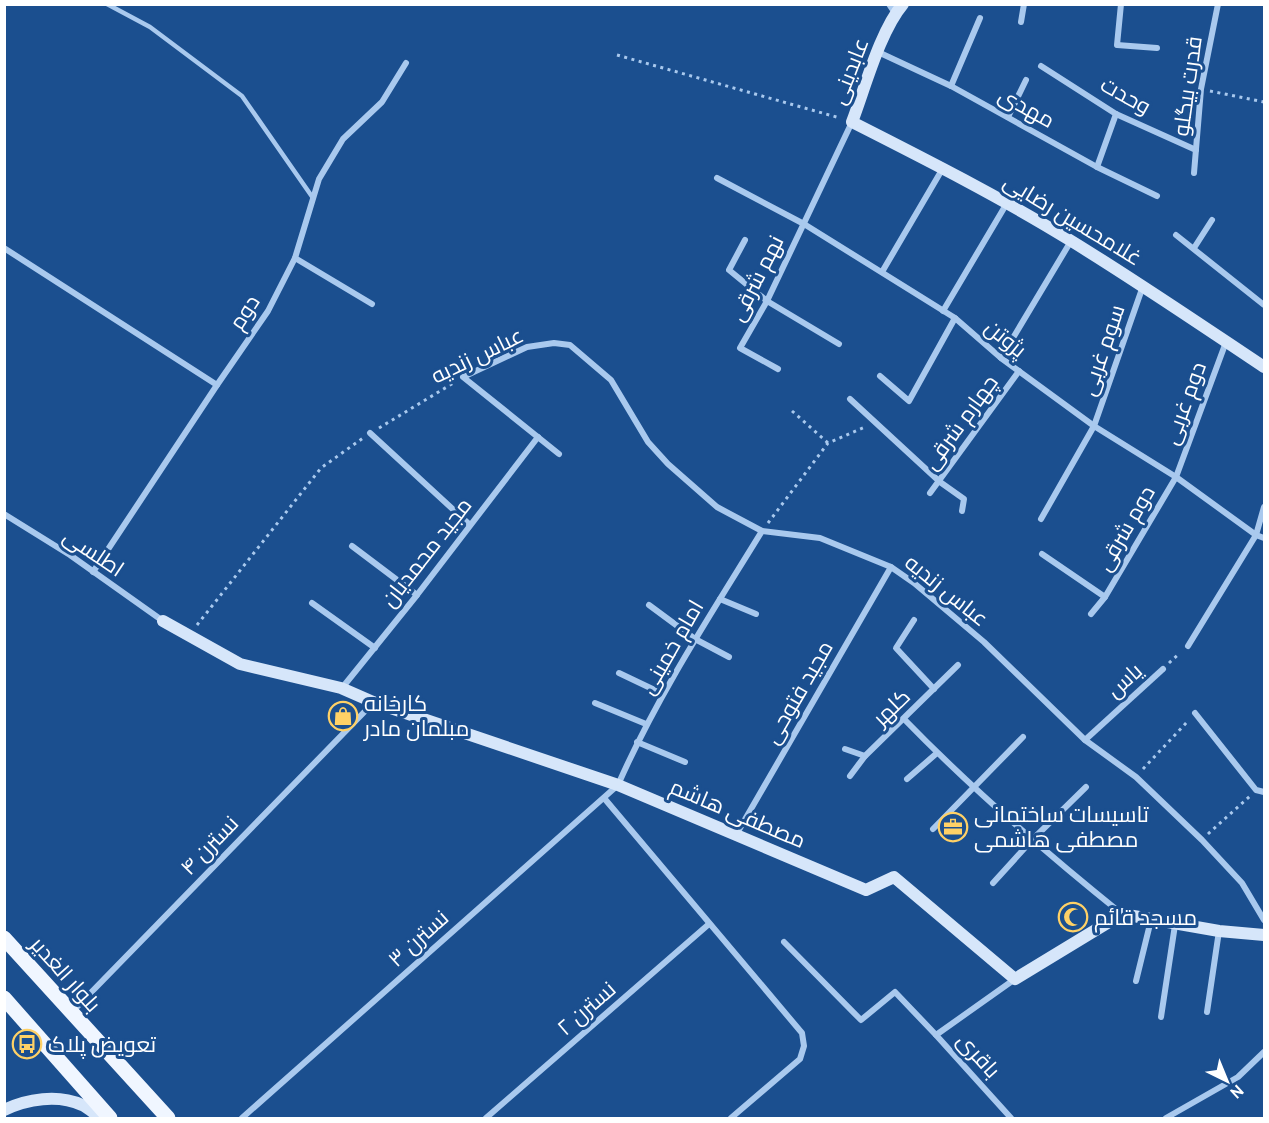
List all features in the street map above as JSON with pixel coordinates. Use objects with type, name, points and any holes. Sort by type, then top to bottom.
[{"type":"main road","name":"بلوار الغدیر","points":[[4,938],[168,1119]]},
{"type":"main road","points":[[4,998],[110,1119]]},
{"type":"street","points":[[1021,22],[1023,4]]},
{"type":"street","points":[[1121,4],[1117,45],[1157,48]]},
{"type":"street","name":"قدرت بیگلو","points":[[1194,173],[1202,89],[1218,4]]},
{"type":"street","name":"عابدینی","points":[[852,122],[896,7]]},
{"type":"street","points":[[951,86],[980,18]]},
{"type":"street","name":"مهدی","points":[[878,52],[951,86],[1097,167],[1157,196]]},
{"type":"street","name":"دوم","points":[[93,572],[268,311],[295,258],[319,179],[344,139],[382,102],[406,63]]},
{"type":"street","name":"وحدت","points":[[1041,66],[1116,114],[1196,150]]},
{"type":"street","points":[[1008,117],[1026,80]]},
{"type":"street","points":[[1097,167],[1116,114]]},
{"type":"street","name":"غلامحسین رضایی","points":[[852,122],[943,168],[1071,240],[1143,285],[1264,367]]},
{"type":"street","name":"نهم شرقی","points":[[778,369],[740,348],[767,301],[852,122]]},
{"type":"street","points":[[882,272],[943,168]]},
{"type":"street","name":"پژوتن","points":[[717,178],[804,224],[955,318],[1001,358],[1094,426],[1176,477],[1256,535],[1264,538]]},
{"type":"street","points":[[944,311],[1007,203]]},
{"type":"street","points":[[1194,249],[1212,220]]},
{"type":"street","points":[[1176,236],[1264,305]]},
{"type":"street","points":[[745,240],[729,270],[767,301],[839,344]]},
{"type":"street","points":[[1001,358],[1071,240]]},
{"type":"street","points":[[4,249],[217,385]]},
{"type":"street","points":[[295,258],[372,304]]},
{"type":"street","name":"سوم غربی","points":[[1041,519],[1094,426],[1143,285]]},
{"type":"street","points":[[880,376],[909,400],[955,318]]},
{"type":"street","name":"دوم غربی","points":[[1176,477],[1226,342]]},
{"type":"street","name":"عباس زندیه","points":[[463,377],[527,347],[554,343],[570,345],[611,380],[648,441],[668,464],[717,507],[762,531],[820,538],[891,567],[914,583],[984,642],[1085,740],[1136,777],[1202,840],[1242,883],[1264,920]]},
{"type":"street","name":"چهارم شرقی","points":[[930,493],[1019,371]]},
{"type":"street","points":[[463,377],[559,454]]},
{"type":"street","points":[[850,399],[940,482],[964,499],[962,511]]},
{"type":"street","points":[[370,433],[470,525]]},
{"type":"street","name":"مجید محمدیان","points":[[341,688],[417,595],[538,437]]},
{"type":"street","name":"دوم شرقی","points":[[1091,614],[1105,597],[1176,477]]},
{"type":"street","points":[[1188,646],[1256,535],[1264,507]]},
{"type":"street","name":"اطلسی","points":[[4,514],[93,572],[162,621]]},
{"type":"street","name":"امام خمینی","points":[[618,785],[637,742],[663,694],[762,531]]},
{"type":"street","points":[[352,546],[417,595]]},
{"type":"street","name":"دوم شرقی","points":[[1042,554],[1105,597]]},
{"type":"street","name":"مجید فتوحی","points":[[736,835],[891,567]]},
{"type":"street","points":[[720,599],[756,614]]},
{"type":"street","points":[[312,603],[375,648]]},
{"type":"street","points":[[649,605],[695,639],[729,657]]},
{"type":"street","points":[[914,620],[896,648],[934,689]]},
{"type":"street","name":"مصطفی هاشم","points":[[162,621],[240,664],[341,688],[374,702],[618,785],[866,890],[894,877],[1015,979]]},
{"type":"street","name":"کلهر","points":[[850,776],[865,756],[957,664]]},
{"type":"street","name":"یاس","points":[[1085,740],[1163,669]]},
{"type":"street","points":[[619,673],[663,694]]},
{"type":"street","name":"نسترن ۴","points":[[71,1013],[374,702]]},
{"type":"street","points":[[595,703],[646,724]]},
{"type":"street","points":[[1196,713],[1256,790],[1264,792]]},
{"type":"street","points":[[904,719],[937,753],[1049,856],[1122,914],[1176,925],[1264,935]]},
{"type":"street","points":[[933,829],[1023,737]]},
{"type":"street","points":[[637,742],[685,762]]},
{"type":"street","points":[[845,749],[865,756]]},
{"type":"street","points":[[907,779],[937,753]]},
{"type":"street","name":"نسترن ۳","points":[[242,1119],[618,785]]},
{"type":"street","points":[[993,883],[1032,840],[1086,787]]},
{"type":"street","points":[[604,798],[802,1033],[804,1046],[800,1059],[731,1119]]},
{"type":"street","points":[[1015,979],[1122,914]]},
{"type":"street","points":[[1136,981],[1151,921]]},
{"type":"street","name":"نسترن ۲","points":[[486,1119],[710,924]]},
{"type":"street","points":[[1161,1017],[1176,925]]},
{"type":"street","points":[[1207,1012],[1219,931]]},
{"type":"street","points":[[784,942],[861,1020],[895,992],[936,1035]]},
{"type":"street","name":"باقری","points":[[1011,1119],[936,1035],[1015,979]]},
{"type":"street","points":[[1166,1119],[1238,1077],[1264,1053]]},
{"type":"street","points":[[4,1110],[20,1102],[67,1100],[83,1106],[101,1119]]},
{"type":"lane","points":[[107,4],[150,27],[242,96],[313,198]]},
{"type":"path","points":[[616,54],[852,122]]},
{"type":"path","points":[[1202,89],[1264,102]]},
{"type":"path","name":"عباس زندیه","points":[[188,635],[321,468],[370,433],[463,377]]},
{"type":"path","points":[[792,411],[828,443]]},
{"type":"path","points":[[762,531],[828,443],[875,423]]},
{"type":"path","name":"یاس","points":[[1163,669],[1188,646]]},
{"type":"path","points":[[1136,777],[1196,713]]},
{"type":"path","points":[[1202,840],[1256,790]]},
{"type":"place","name":"کارخانه مبلمان مادر","points":[[343,716]]},
{"type":"place","name":"تاسیسات ساختمانی مصطفی هاشمی","points":[[953,827]]},
{"type":"place","name":"مسجد قائم","points":[[1073,917]]},
{"type":"place","name":"تعویض پلاک","points":[[27,1044]]}]
